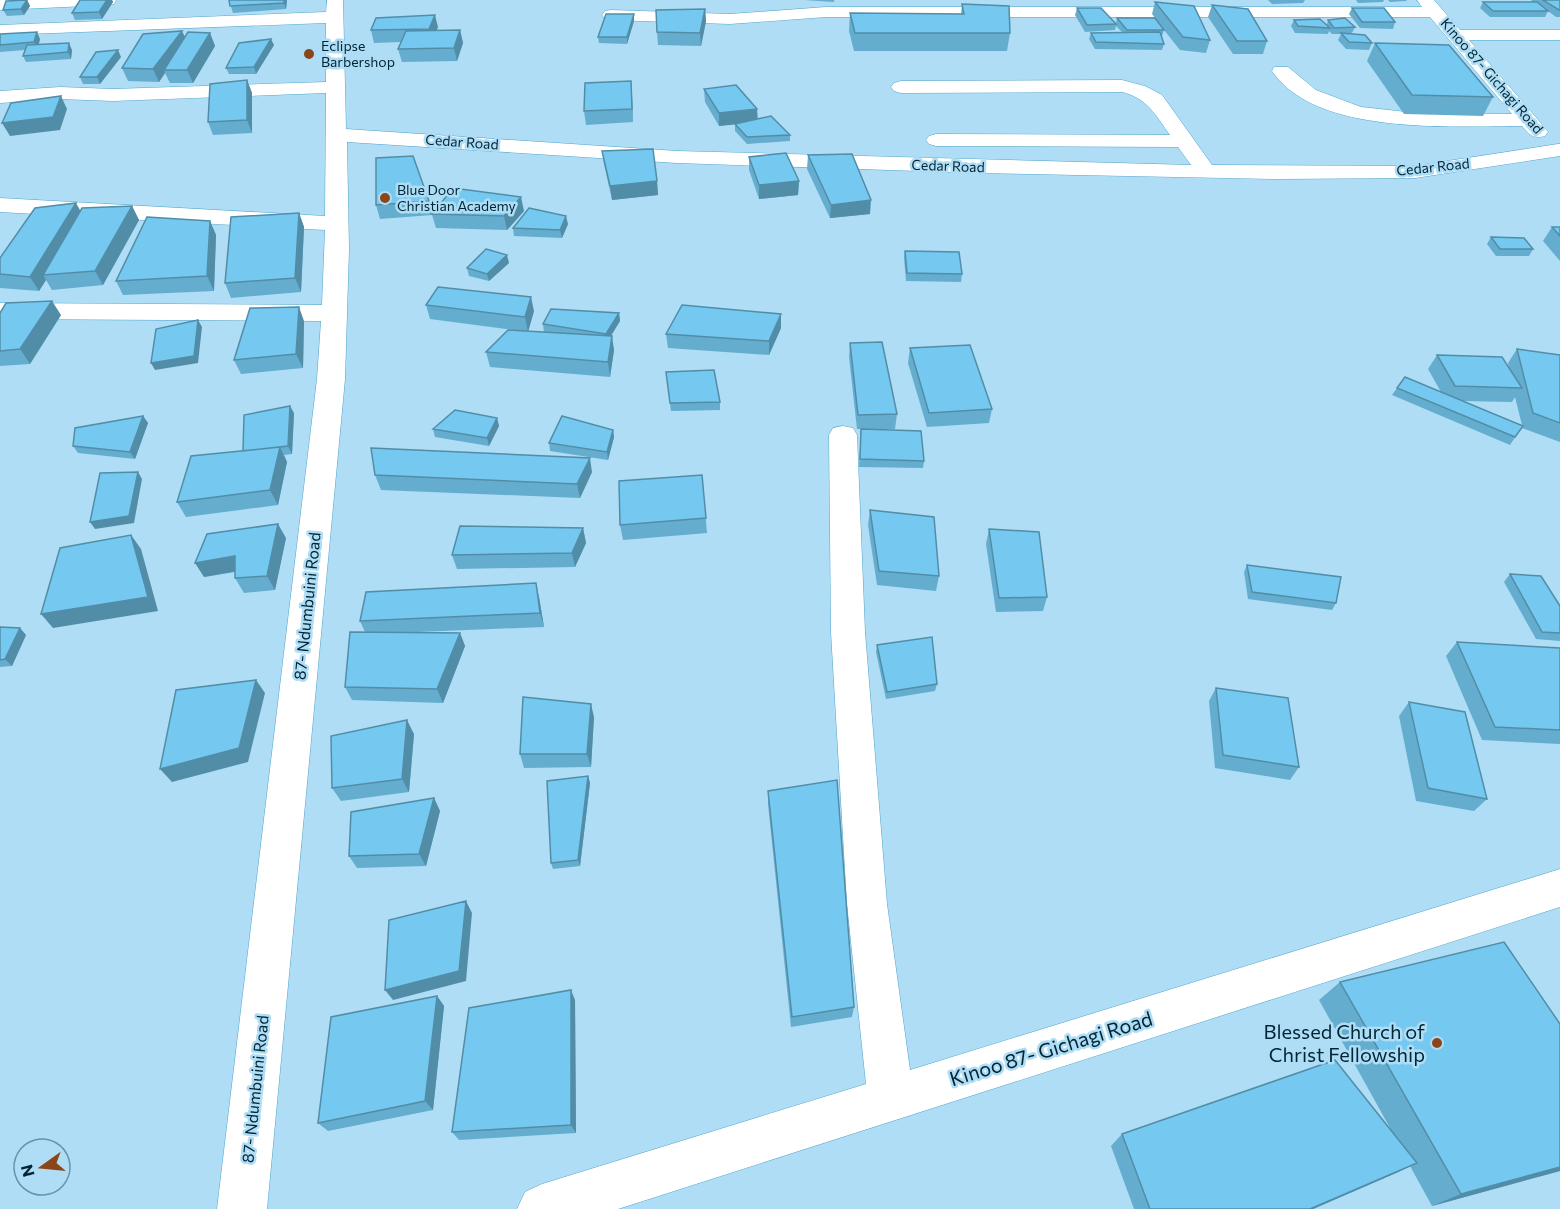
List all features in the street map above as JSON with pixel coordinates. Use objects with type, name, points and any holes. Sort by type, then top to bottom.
[{"type":"street","points":[[0,4],[108,0]]},
{"type":"street","points":[[611,15],[730,19],[826,12],[1431,6]]},
{"type":"street","name":"Kinoo 87- Gichagi Road","points":[[1431,6],[1540,134],[1559,150]]},
{"type":"street","points":[[0,30],[335,9]]},
{"type":"street","name":"87- Ndumbuini Road","points":[[242,1209],[330,391],[337,224],[335,9]]},
{"type":"street","points":[[1457,35],[1560,35]]},
{"type":"street","points":[[1281,71],[1309,94],[1350,112],[1383,117],[1528,120]]},
{"type":"street","points":[[901,87],[1122,86],[1138,90],[1155,99],[1205,170]]},
{"type":"street","points":[[0,97],[60,93],[112,95],[336,87]]},
{"type":"street","name":"Cedar Road","points":[[336,135],[677,157],[979,167],[1205,170],[1415,172],[1559,150]]},
{"type":"street","points":[[936,140],[1184,141]]},
{"type":"street","points":[[0,205],[337,224]]},
{"type":"street","points":[[0,311],[334,313]]},
{"type":"street","points":[[843,435],[848,632],[866,880],[891,1098]]},
{"type":"street","name":"Kinoo 87- Gichagi Road","points":[[542,1209],[1560,888]]},
{"type":"building","points":[[27,0],[21,9],[3,10],[6,1]]},
{"type":"building","points":[[80,0],[107,0],[99,12],[72,13]]},
{"type":"building","points":[[229,0],[284,0],[284,3],[230,6]]},
{"type":"building","points":[[1543,0],[1560,0],[1560,10],[1559,10]]},
{"type":"building","points":[[1155,2],[1194,6],[1210,40],[1183,37]]},
{"type":"building","points":[[1483,2],[1537,2],[1548,11],[1493,11]]},
{"type":"building","points":[[962,4],[1009,6],[1010,33],[855,33],[850,13],[964,14]]},
{"type":"building","points":[[1212,5],[1248,9],[1267,41],[1237,41]]},
{"type":"building","points":[[1077,8],[1101,8],[1116,24],[1087,25]]},
{"type":"building","points":[[1352,8],[1384,8],[1395,22],[1362,22]]},
{"type":"building","points":[[705,9],[700,33],[657,32],[656,10]]},
{"type":"building","points":[[606,14],[634,14],[627,37],[598,37]]},
{"type":"building","points":[[435,15],[429,29],[371,30],[376,18]]},
{"type":"building","points":[[1117,18],[1155,18],[1164,30],[1127,30]]},
{"type":"building","points":[[1345,18],[1355,27],[1334,28],[1328,20]]},
{"type":"building","points":[[1320,19],[1330,28],[1298,26],[1294,20]]},
{"type":"building","points":[[460,30],[454,48],[398,49],[406,31]]},
{"type":"building","points":[[182,31],[153,69],[122,68],[143,34]]},
{"type":"building","points":[[37,32],[34,42],[0,45],[0,34]]},
{"type":"building","points":[[188,32],[210,33],[187,70],[164,70]]},
{"type":"building","points":[[1160,32],[1164,44],[1096,42],[1091,33]]},
{"type":"building","points":[[1341,33],[1365,35],[1372,43],[1349,42]]},
{"type":"building","points":[[271,39],[254,67],[226,68],[239,43]]},
{"type":"building","points":[[69,43],[68,52],[23,56],[27,45]]},
{"type":"building","points":[[1375,43],[1449,45],[1493,97],[1412,95]]},
{"type":"building","points":[[118,50],[97,77],[80,77],[96,52]]},
{"type":"building","points":[[247,80],[247,120],[208,122],[210,84]]},
{"type":"building","points":[[631,81],[632,109],[584,111],[585,83]]},
{"type":"building","points":[[736,85],[757,109],[719,113],[704,89]]},
{"type":"building","points":[[61,96],[53,117],[2,123],[11,103]]},
{"type":"building","points":[[771,116],[790,135],[747,137],[735,124]]},
{"type":"building","points":[[653,149],[657,181],[610,186],[602,151]]},
{"type":"building","points":[[786,153],[799,181],[759,185],[749,157]]},
{"type":"building","points":[[852,154],[871,200],[831,205],[808,155]]},
{"type":"building","points":[[413,156],[429,201],[376,205],[376,158]]},
{"type":"building","points":[[453,188],[521,197],[504,216],[432,214]]},
{"type":"building","points":[[76,203],[30,277],[0,274],[0,258],[35,208]]},
{"type":"building","points":[[132,206],[95,271],[43,275],[82,208]]},
{"type":"building","points":[[529,208],[566,216],[560,230],[513,228]]},
{"type":"building","points":[[299,213],[295,278],[225,283],[231,217]]},
{"type":"building","points":[[147,217],[210,221],[207,276],[116,281]]},
{"type":"building","points":[[1552,227],[1560,227],[1560,236]]},
{"type":"building","points":[[1491,237],[1524,238],[1533,249],[1500,249]]},
{"type":"building","points":[[486,249],[507,255],[487,274],[467,268]]},
{"type":"building","points":[[905,251],[959,252],[962,274],[907,273]]},
{"type":"building","points":[[438,287],[531,297],[525,317],[426,305]]},
{"type":"building","points":[[52,301],[20,349],[0,351],[0,313],[6,303]]},
{"type":"building","points":[[682,305],[781,314],[769,341],[666,334]]},
{"type":"building","points":[[299,307],[296,354],[234,360],[250,308]]},
{"type":"building","points":[[551,309],[619,313],[606,334],[543,324]]},
{"type":"building","points":[[198,320],[194,356],[151,363],[156,329]]},
{"type":"building","points":[[508,330],[612,336],[608,362],[486,352]]},
{"type":"building","points":[[882,342],[897,414],[858,415],[850,343]]},
{"type":"building","points":[[970,345],[992,409],[929,413],[910,348]]},
{"type":"building","points":[[1517,349],[1560,355],[1560,423],[1533,413]]},
{"type":"building","points":[[1437,355],[1502,357],[1522,388],[1455,386]]},
{"type":"building","points":[[714,370],[720,402],[670,403],[666,372]]},
{"type":"building","points":[[1405,377],[1523,426],[1515,437],[1397,388]]},
{"type":"building","points":[[290,406],[288,446],[243,451],[244,415]]},
{"type":"building","points":[[455,410],[497,418],[487,438],[433,429]]},
{"type":"building","points":[[143,416],[130,452],[73,446],[75,428]]},
{"type":"building","points":[[562,416],[613,430],[607,452],[549,443]]},
{"type":"building","points":[[861,429],[921,431],[924,461],[860,459]]},
{"type":"building","points":[[280,447],[270,490],[177,502],[191,456]]},
{"type":"building","points":[[371,448],[590,458],[577,484],[375,475]]},
{"type":"building","points":[[138,472],[129,516],[90,522],[100,473]]},
{"type":"building","points":[[702,475],[706,518],[620,525],[619,481]]},
{"type":"building","points":[[870,510],[934,517],[939,576],[879,571]]},
{"type":"building","points":[[278,524],[267,576],[235,578],[235,556],[195,563],[207,534]]},
{"type":"building","points":[[460,526],[583,528],[572,553],[452,555]]},
{"type":"building","points":[[989,529],[1039,532],[1047,597],[999,598]]},
{"type":"building","points":[[131,535],[148,597],[41,614],[60,548]]},
{"type":"building","points":[[1247,565],[1341,577],[1336,603],[1252,592]]},
{"type":"building","points":[[1510,574],[1541,576],[1560,606],[1560,633],[1542,632]]},
{"type":"building","points":[[536,583],[540,613],[360,621],[366,592]]},
{"type":"building","points":[[0,627],[20,628],[5,659],[0,660]]},
{"type":"building","points":[[350,632],[460,633],[437,689],[345,687]]},
{"type":"building","points":[[932,637],[937,684],[887,692],[877,645]]},
{"type":"building","points":[[1457,642],[1560,648],[1560,730],[1495,727]]},
{"type":"building","points":[[256,680],[239,748],[160,769],[176,690]]},
{"type":"building","points":[[1216,688],[1288,698],[1299,767],[1223,755]]},
{"type":"building","points":[[523,697],[591,704],[587,754],[520,754]]},
{"type":"building","points":[[1409,702],[1465,712],[1487,799],[1428,788]]},
{"type":"building","points":[[407,720],[402,779],[332,788],[331,736]]},
{"type":"building","points":[[588,776],[578,860],[551,863],[547,781]]},
{"type":"building","points":[[837,780],[854,1007],[792,1017],[768,791]]},
{"type":"building","points":[[434,798],[419,854],[349,856],[351,812]]},
{"type":"building","points":[[466,901],[459,971],[385,990],[389,920]]},
{"type":"building","name":"Blessed Church of Christ Fellowship","points":[[1504,942],[1560,1024],[1560,1167],[1461,1194],[1340,982]]},
{"type":"building","points":[[571,990],[571,1125],[452,1132],[469,1008]]},
{"type":"building","points":[[437,996],[425,1101],[318,1123],[331,1017]]},
{"type":"building","points":[[1335,1060],[1417,1163],[1310,1209],[1150,1209],[1122,1134]]},
{"type":"place","name":"Eclipse Barbershop","points":[[309,54]]},
{"type":"place","name":"Blue Door Christian Academy","points":[[385,198]]},
{"type":"place","name":"Blessed Church of Christ Fellowship","points":[[1437,1043]]}]
